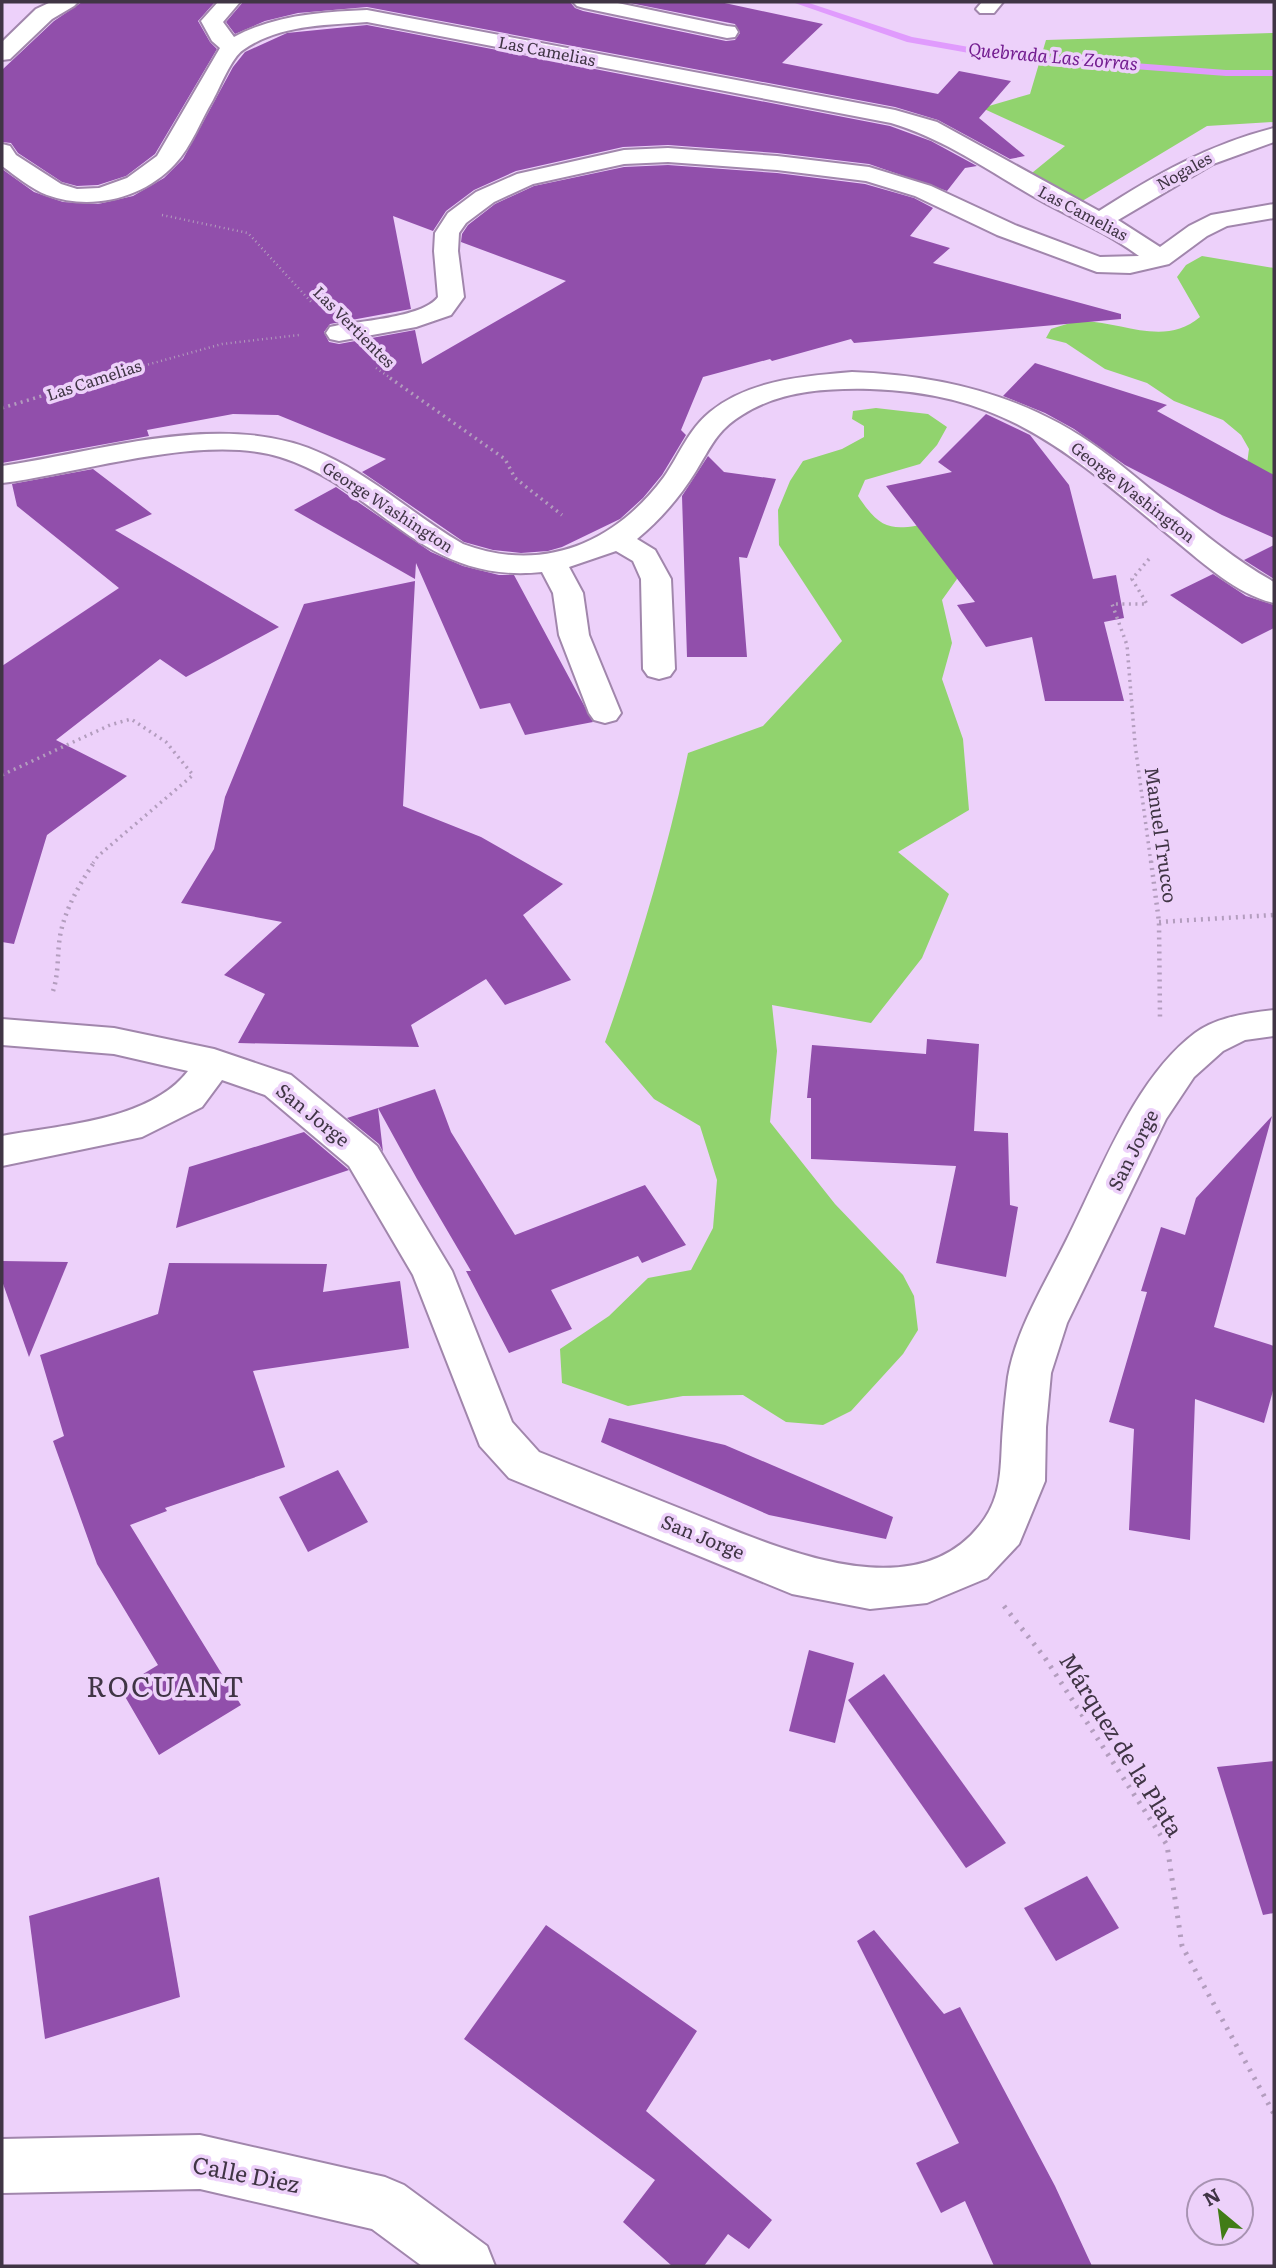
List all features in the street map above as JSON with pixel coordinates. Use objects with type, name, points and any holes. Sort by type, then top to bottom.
[{"type":"street","points":[[2,54],[44,8],[67,2]]},
{"type":"street","points":[[2,151],[8,160],[53,190],[76,195],[102,195],[135,183],[166,160],[232,47],[220,36],[212,21],[229,2]]},
{"type":"street","points":[[584,2],[727,32]]},
{"type":"street","name":"Las Camelias","points":[[232,47],[258,33],[286,25],[315,19],[367,16],[895,117],[929,127],[966,146],[1054,198],[1119,230],[1160,259]]},
{"type":"street","name":"Nogales","points":[[1100,221],[1207,156],[1274,135]]},
{"type":"street","name":"Las Camelias","points":[[339,333],[416,319],[442,310],[451,297],[446,251],[447,233],[457,218],[485,197],[525,179],[624,157],[668,155],[869,174],[923,191],[1006,230],[1097,264],[1129,265],[1160,259]]},
{"type":"street","points":[[1160,259],[1198,231],[1220,220],[1274,211]]},
{"type":"street","name":"George Washington","points":[[2,475],[142,449],[193,443],[246,443],[289,450],[325,465],[428,536],[464,555],[506,565],[551,562],[610,543],[638,526],[681,472],[698,441],[724,412],[745,400],[798,385],[851,379],[917,384],[984,400],[1042,424],[1088,453],[1241,577],[1274,594]]},
{"type":"street","points":[[610,543],[645,556],[656,579],[659,669]]},
{"type":"street","points":[[551,562],[568,593],[573,635],[606,713]]},
{"type":"street","name":"San Jorge","points":[[2,1032],[114,1041],[214,1063],[278,1085],[363,1156],[432,1271],[495,1433],[524,1465],[792,1574],[870,1589],[927,1583],[971,1564],[1003,1530],[1023,1481],[1024,1427],[1030,1373],[1046,1323],[1150,1112],[1181,1066],[1210,1041],[1239,1028],[1274,1023]]},
{"type":"street","points":[[2,1151],[128,1127],[189,1097],[214,1063]]},
{"type":"street","name":"Calle Diez","points":[[2,2166],[200,2162],[385,2204],[467,2266]]},
{"type":"path","name":"Las Vertientes","points":[[102,195],[130,208],[248,233],[339,333],[383,375],[505,459],[515,478],[610,543]]},
{"type":"path","name":"Las Camelias","points":[[2,408],[157,359],[215,346],[275,335],[339,333]]},
{"type":"path","name":"Manuel Trucco","points":[[1178,527],[1132,579],[1147,604],[1112,604],[1127,645],[1135,744],[1159,922],[1159,1016],[1165,1042],[1181,1066]]},
{"type":"path","points":[[2,775],[110,725],[131,719],[158,734],[186,762],[193,775],[98,856],[78,886],[60,935],[57,979],[38,1033]]},
{"type":"path","points":[[1159,922],[1274,915]]},
{"type":"path","name":"Márquez de la Plata","points":[[971,1564],[1045,1658],[1167,1845],[1182,1945],[1274,2114]]},
{"type":"green space","points":[[1274,33],[1274,122],[1207,126],[1079,203],[1027,177],[1065,146],[982,108],[1030,94],[1046,40]]},
{"type":"green space","points":[[1202,256],[1274,268],[1274,486],[1247,464],[1249,449],[1241,435],[1223,420],[1174,401],[1147,383],[1105,369],[1066,343],[1046,338],[1051,329],[1079,321],[1158,332],[1187,326],[1200,317],[1177,277],[1186,265]]},
{"type":"green space","points":[[876,408],[928,414],[947,427],[937,445],[920,464],[865,480],[858,496],[875,517],[891,526],[910,527],[937,522],[957,579],[942,600],[952,643],[942,679],[963,739],[969,810],[898,852],[949,894],[922,958],[871,1023],[772,1005],[777,1051],[770,1122],[835,1204],[903,1275],[914,1296],[918,1330],[903,1354],[851,1411],[823,1425],[786,1422],[743,1395],[683,1396],[628,1406],[562,1383],[560,1349],[609,1316],[648,1278],[691,1270],[713,1228],[717,1180],[700,1126],[654,1099],[605,1042],[651,899],[688,753],[763,726],[842,641],[779,545],[778,510],[790,481],[803,461],[842,449],[864,437],[864,426],[852,419],[853,411]]},
{"type":"building","points":[[82,2],[215,2],[198,21],[217,49],[155,154],[126,176],[98,185],[77,186],[62,182],[18,153],[11,143],[2,142],[2,70],[54,21]]},
{"type":"building","points":[[243,2],[570,2],[583,11],[726,41],[735,40],[740,33],[735,24],[625,2],[720,2],[823,24],[782,63],[938,94],[959,71],[1011,81],[979,118],[1025,156],[1010,159],[938,120],[895,107],[367,7],[298,13],[265,21],[235,34],[226,22]]},
{"type":"building","points":[[367,25],[890,126],[931,141],[977,166],[965,168],[947,191],[869,164],[777,153],[668,145],[623,147],[516,171],[474,190],[446,211],[433,231],[393,216],[411,309],[330,324],[324,332],[329,342],[339,344],[415,330],[422,364],[566,281],[461,242],[462,234],[468,225],[495,204],[534,186],[624,167],[668,165],[777,173],[865,184],[914,198],[933,208],[910,236],[950,248],[933,263],[1121,314],[1121,319],[854,343],[851,339],[703,377],[681,430],[686,435],[662,475],[643,498],[620,519],[548,551],[521,553],[493,550],[464,542],[362,472],[386,459],[278,415],[233,414],[147,430],[149,436],[2,463],[2,169],[34,192],[63,202],[98,204],[133,196],[164,178],[183,159],[233,67],[245,52],[287,33]]},
{"type":"building","points":[[1035,363],[1167,405],[1157,411],[1274,475],[1274,538],[1222,515],[1125,465],[1074,429],[1045,413],[1003,396]]},
{"type":"building","points":[[986,414],[1030,435],[1069,485],[1093,579],[1116,575],[1124,618],[1104,622],[1124,701],[1045,701],[1032,637],[986,647],[957,605],[975,602],[886,486],[952,472],[938,462]]},
{"type":"building","points":[[708,456],[724,472],[776,479],[747,558],[739,557],[747,657],[687,657],[682,496]]},
{"type":"building","points":[[93,469],[152,514],[115,530],[279,627],[186,677],[160,659],[56,740],[127,776],[47,835],[14,944],[2,942],[2,666],[119,588],[17,506],[12,484]]},
{"type":"building","points":[[336,487],[431,552],[463,566],[499,575],[514,575],[593,722],[525,735],[510,703],[480,709],[416,563],[415,579],[294,510]]},
{"type":"building","points":[[1274,545],[1274,579],[1244,560]]},
{"type":"building","points":[[1213,574],[1246,596],[1274,605],[1274,628],[1242,644],[1170,595]]},
{"type":"building","points":[[415,581],[403,806],[481,837],[563,884],[523,915],[571,980],[505,1005],[486,979],[411,1025],[419,1047],[238,1043],[265,994],[224,975],[282,922],[181,903],[214,849],[225,797],[304,604]]},
{"type":"building","points":[[927,1039],[979,1044],[974,1131],[1008,1133],[1010,1205],[1018,1207],[1006,1277],[936,1263],[956,1166],[811,1159],[811,1098],[807,1098],[812,1045],[926,1054]]},
{"type":"building","points":[[435,1089],[451,1132],[515,1235],[645,1185],[686,1245],[642,1263],[638,1256],[551,1290],[572,1329],[509,1353],[466,1271],[471,1271],[378,1108]]},
{"type":"building","points":[[378,1108],[383,1152],[379,1144],[347,1118]]},
{"type":"building","points":[[1272,1116],[1214,1327],[1274,1346],[1274,1387],[1264,1423],[1195,1399],[1190,1540],[1129,1530],[1134,1429],[1109,1422],[1147,1292],[1141,1291],[1161,1227],[1185,1235],[1196,1198]]},
{"type":"building","points":[[304,1132],[349,1170],[176,1228],[189,1167]]},
{"type":"building","points":[[2,1261],[68,1262],[29,1357],[2,1281]]},
{"type":"building","points":[[169,1263],[327,1264],[323,1292],[400,1281],[409,1348],[253,1371],[285,1467],[165,1508],[167,1511],[130,1525],[241,1705],[159,1755],[120,1688],[158,1665],[97,1564],[53,1441],[64,1436],[40,1355],[158,1314]]},
{"type":"building","points":[[609,1418],[725,1445],[893,1517],[886,1539],[769,1515],[601,1442]]},
{"type":"building","points":[[338,1470],[368,1522],[308,1552],[279,1497]]},
{"type":"building","points":[[809,1650],[854,1663],[835,1743],[789,1731]]},
{"type":"building","points":[[884,1674],[1006,1843],[966,1868],[848,1700]]},
{"type":"building","points":[[1274,1761],[1274,1913],[1263,1915],[1217,1767]]},
{"type":"building","points":[[1087,1876],[1119,1928],[1056,1961],[1024,1908]]},
{"type":"building","points":[[159,1877],[180,1997],[45,2039],[29,1916]]},
{"type":"building","points":[[546,1925],[697,2031],[646,2111],[772,2220],[749,2249],[728,2234],[704,2266],[672,2266],[623,2222],[655,2180],[464,2039]]},
{"type":"building","points":[[874,1930],[944,2014],[960,2007],[1055,2186],[1092,2266],[994,2266],[965,2201],[941,2213],[916,2163],[959,2143],[857,1941]]},
{"type":"waterway","name":"Quebrada Las Zorras","points":[[797,2],[910,40],[1003,56],[1226,73],[1274,73]]},
{"type":"district","name":"ROCUANT","points":[[166,1687]]}]
